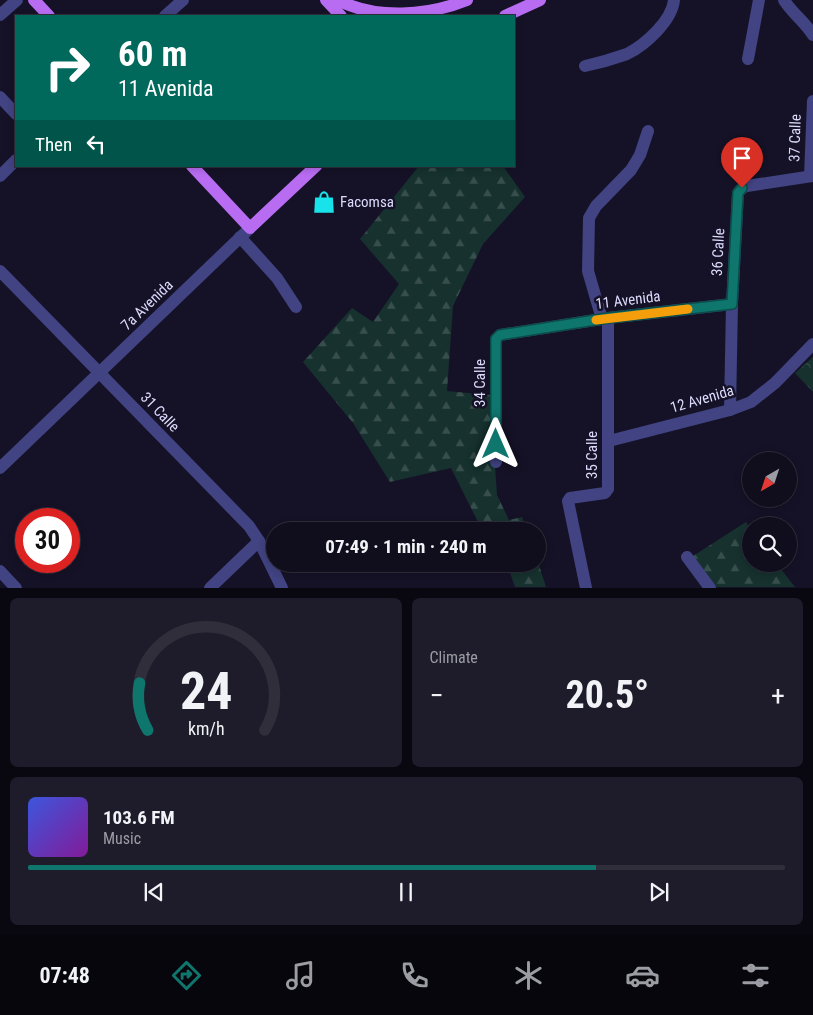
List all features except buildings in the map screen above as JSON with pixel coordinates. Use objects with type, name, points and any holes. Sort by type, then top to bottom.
[{"type":"main road","points":[[34,0],[49,15]]},
{"type":"main road","points":[[326,0],[340,15]]},
{"type":"main road","points":[[338,0],[366,15]]},
{"type":"main road","points":[[507,15],[540,0]]},
{"type":"main road","points":[[351,7],[383,12],[407,13],[464,1]]},
{"type":"main road","points":[[435,15],[464,1]]},
{"type":"main road","points":[[193,167],[250,228]]},
{"type":"main road","name":"7a Avenida","points":[[250,228],[315,167]]},
{"type":"street","points":[[0,15],[17,0]]},
{"type":"street","points":[[166,15],[183,0]]},
{"type":"street","points":[[585,66],[628,53],[648,39],[669,17],[674,7],[674,0]]},
{"type":"street","points":[[748,59],[759,0]]},
{"type":"street","points":[[784,0],[813,35]]},
{"type":"street","points":[[0,97],[15,113]]},
{"type":"street","name":"37 Calle","points":[[811,176],[813,101]]},
{"type":"street","name":"35 Calle","points":[[586,588],[568,501],[570,498],[607,492],[609,441],[605,319],[588,271],[589,218],[596,206],[631,170],[640,155],[648,131]]},
{"type":"street","points":[[0,176],[15,161]]},
{"type":"street","name":"36 Calle","points":[[730,410],[732,304],[738,193],[742,188],[811,176]]},
{"type":"street","name":"7a Avenida","points":[[0,468],[250,228]]},
{"type":"street","points":[[240,237],[278,278],[296,308]]},
{"type":"street","name":"31 Calle","points":[[0,271],[249,526],[260,541],[282,588]]},
{"type":"street","name":"11 Avenida","points":[[500,335],[605,319],[732,304]]},
{"type":"street","name":"34 Calle","points":[[496,462],[496,339],[500,335]]},
{"type":"street","name":"12 Avenida","points":[[609,441],[730,410],[751,402],[775,384],[813,344]]},
{"type":"street","points":[[210,588],[260,541]]},
{"type":"street","points":[[687,557],[710,588]]},
{"type":"street","points":[[0,570],[16,588]]},
{"type":"green space","points":[[418,167],[504,167],[525,197],[483,244],[453,306],[447,391],[490,395],[497,495],[509,520],[522,517],[524,522],[478,522],[451,468],[390,482],[353,423],[303,362],[352,308],[373,322],[399,284],[360,239]]},
{"type":"green space","points":[[813,357],[813,392],[795,373]]},
{"type":"green space","points":[[742,525],[742,572],[783,572],[795,587],[713,587],[690,558]]},
{"type":"green space","points":[[510,572],[541,572],[546,587],[515,587]]},
{"type":"slow traffic","points":[[596,320],[688,309]]},
{"type":"place","name":"Facomsa","points":[[324,202]]},
{"type":"route","points":[[496,444],[496,339],[500,335],[608,318],[732,304],[738,193],[742,188]]}]
